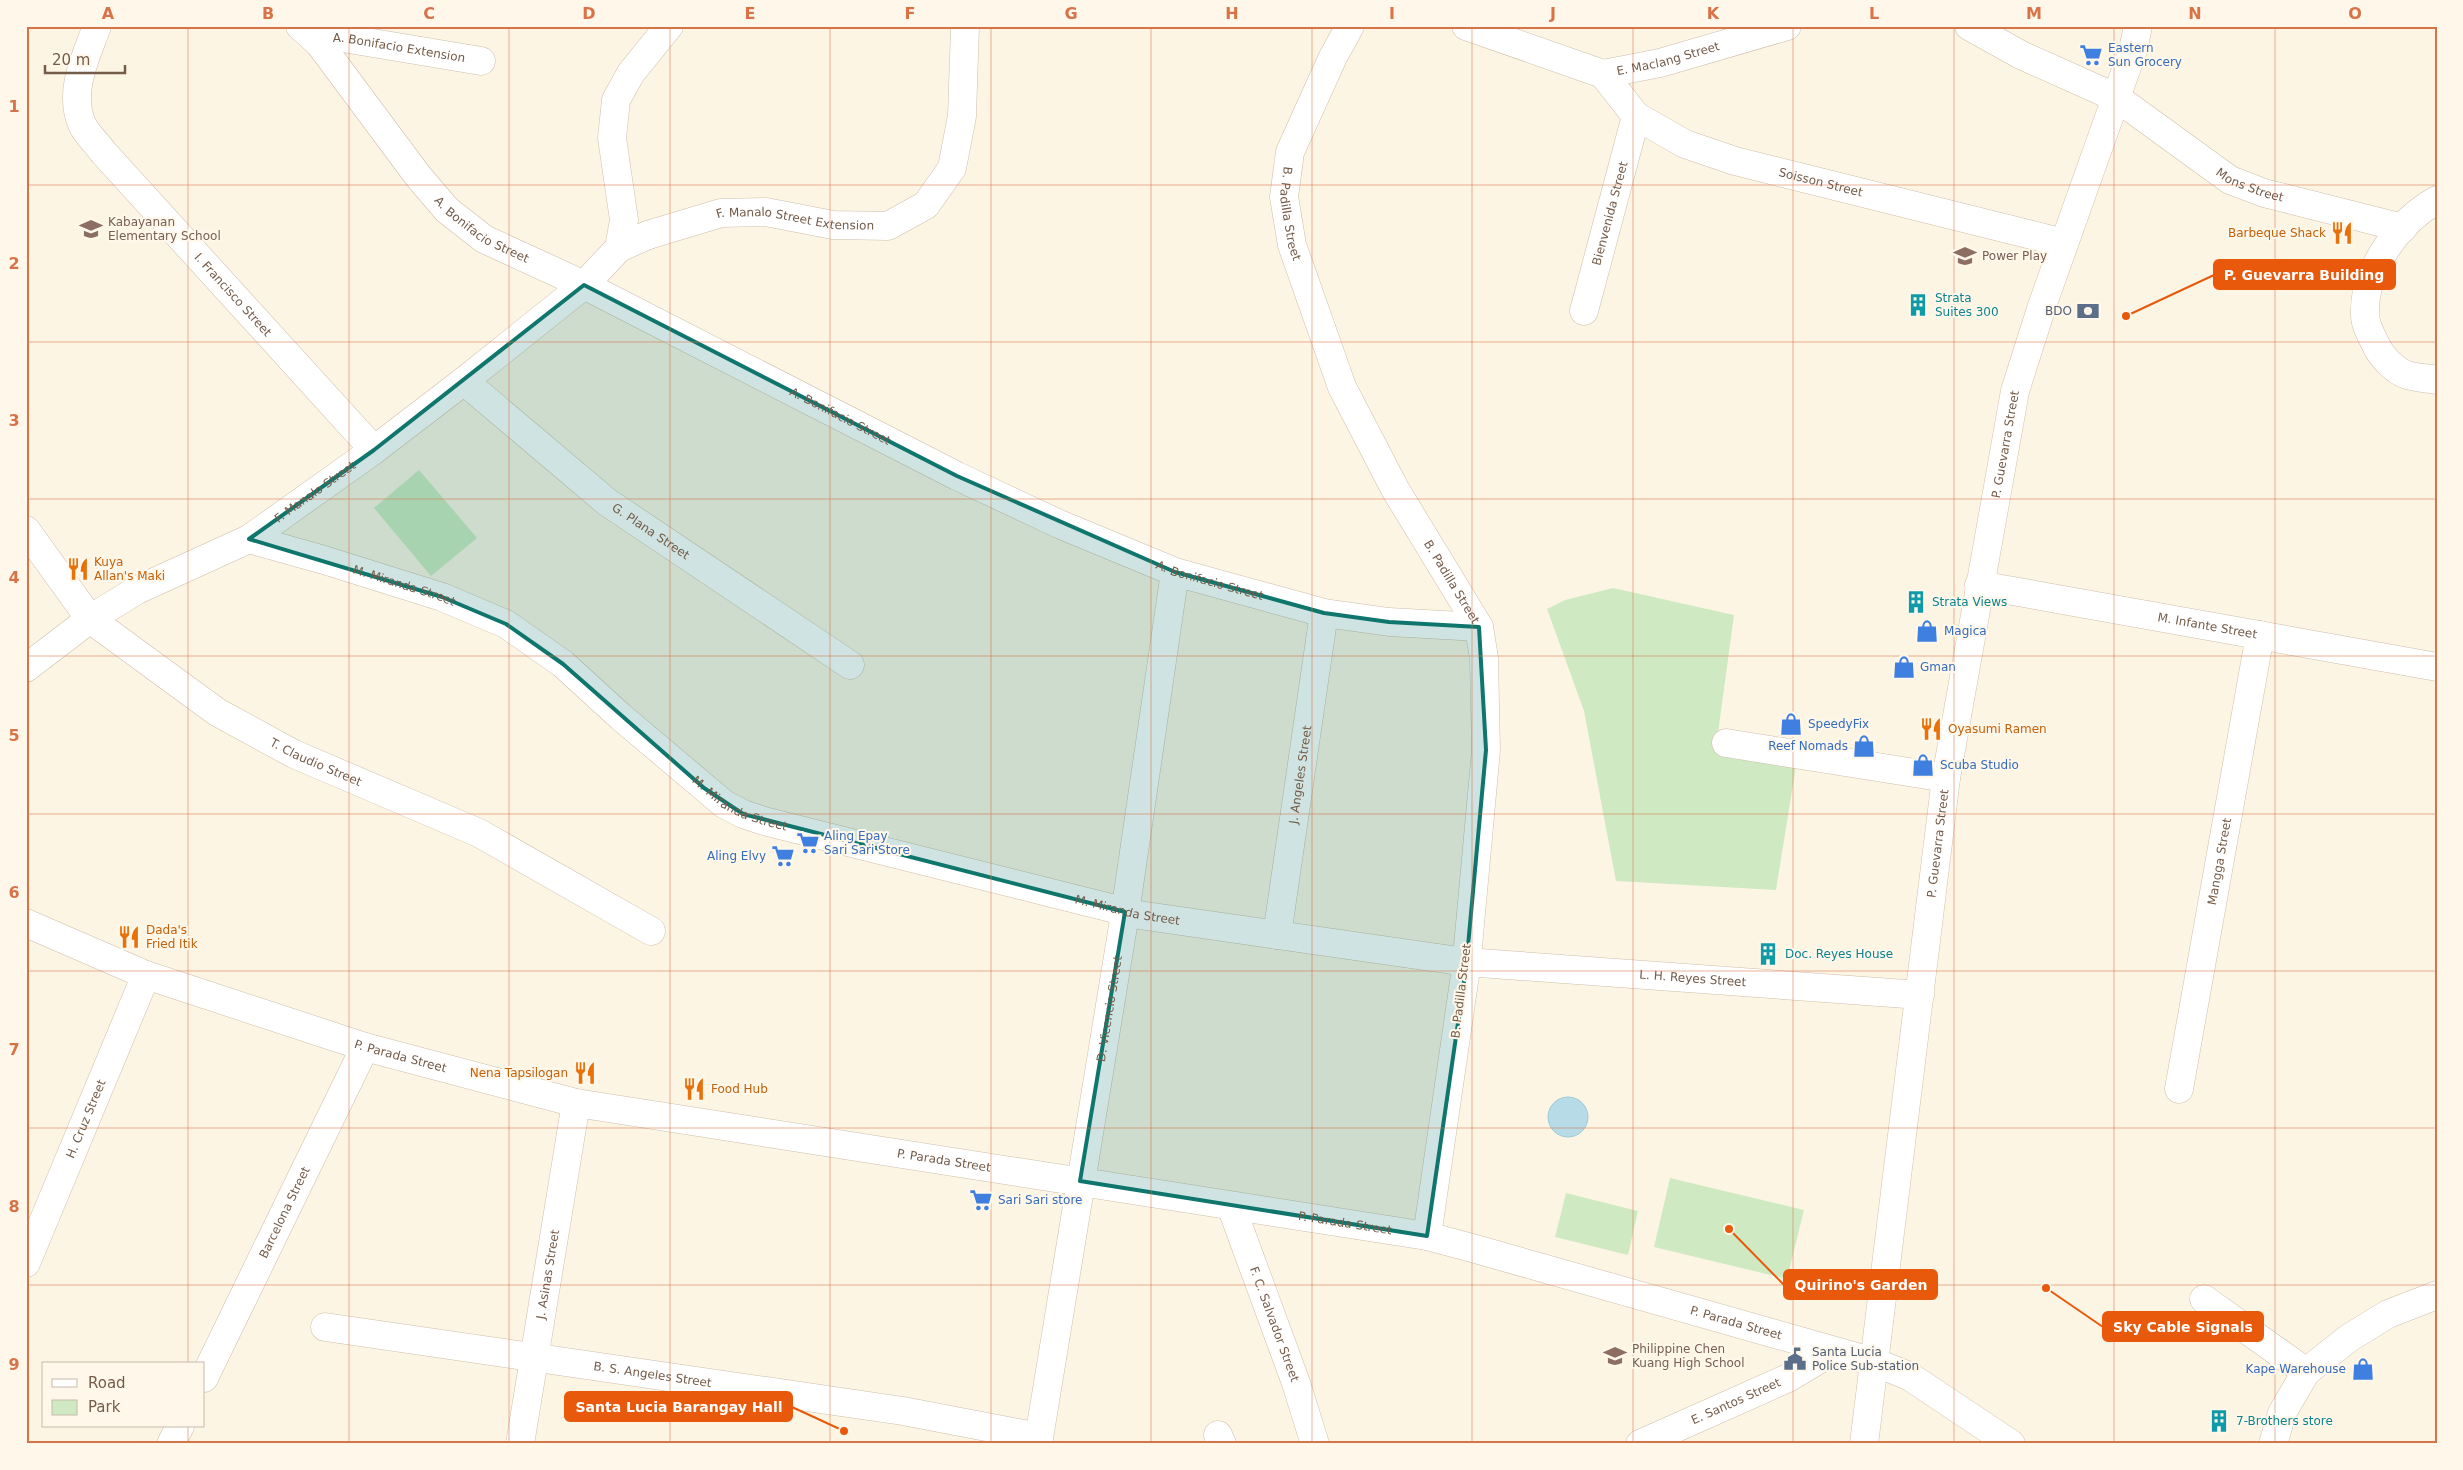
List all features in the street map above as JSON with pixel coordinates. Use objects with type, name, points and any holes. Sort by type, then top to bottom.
[{"type":"street","name":"I. Francisco Street","points":[[96,26],[78,82],[76,104],[82,125],[103,152],[374,450]]},
{"type":"street","points":[[619,248],[624,220],[612,138],[616,100],[631,73],[669,26]]},
{"type":"street","name":"F. Manalo Street Extension","points":[[584,285],[619,248],[648,235],[722,213],[766,212],[833,225],[888,226],[926,205],[952,168],[962,116],[965,26]]},
{"type":"street","name":"B. Padilla Street","points":[[1350,26],[1333,57],[1290,152],[1284,197],[1292,245],[1342,387],[1395,489],[1479,627],[1484,658],[1486,750],[1466,962],[1427,1236]]},
{"type":"street","name":"E. Maclang Street","points":[[1466,26],[1603,74],[1660,63],[1786,26]]},
{"type":"street","points":[[1969,26],[2021,55],[2117,98]]},
{"type":"street","name":"P. Guevarra Street","points":[[1864,1444],[1946,778],[2015,391],[2064,242],[2134,50],[2138,26]]},
{"type":"street","name":"A. Bonifacio Street","points":[[310,34],[418,176],[447,210],[484,239],[584,285],[957,476],[1060,524],[1175,572],[1324,613],[1389,622],[1479,627]]},
{"type":"street","name":"A. Bonifacio Extension","points":[[310,34],[481,61]]},
{"type":"street","name":"Soisson Street","points":[[1603,74],[1636,116],[1685,144],[1735,161],[2064,242]]},
{"type":"street","name":"Mons Street","points":[[2117,98],[2230,180],[2264,193],[2403,228]]},
{"type":"street","name":"Bienvenida Street","points":[[1584,311],[1636,116]]},
{"type":"street","points":[[2437,200],[2428,205],[2403,228],[2378,261],[2367,291],[2364,316],[2371,336],[2382,357],[2406,375],[2437,380]]},
{"type":"street","name":"F. Manalo Street","points":[[26,668],[90,619],[138,590],[248,539],[374,450],[584,285]]},
{"type":"street","name":"G. Plana Street","points":[[464,381],[607,502],[674,545],[850,665]]},
{"type":"street","name":"T. Claudio Street","points":[[26,530],[90,619],[217,712],[294,754],[479,833],[651,931]]},
{"type":"street","name":"M. Miranda Street","points":[[248,539],[324,560],[442,597],[506,624],[563,664],[704,788],[724,804],[743,814],[1125,912],[1466,962]]},
{"type":"street","name":"D. Vicencio Street","points":[[1038,1440],[1125,912],[1175,572]]},
{"type":"street","name":"M. Infante Street","points":[[1979,585],[2437,667]]},
{"type":"street","name":"J. Angeles Street","points":[[1277,935],[1324,613]]},
{"type":"street","name":"Mangga Street","points":[[2179,1088],[2260,635]]},
{"type":"street","points":[[1726,743],[1946,778]]},
{"type":"street","name":"P. Parada Street","points":[[26,923],[146,975],[365,1047],[576,1103],[1427,1236],[1874,1362],[1909,1376],[2011,1444]]},
{"type":"street","name":"L. H. Reyes Street","points":[[1466,962],[1920,995]]},
{"type":"street","name":"H. Cruz Street","points":[[26,1263],[146,975]]},
{"type":"street","name":"Barcelona Street","points":[[205,1376],[365,1047]]},
{"type":"street","name":"J. Asinas Street","points":[[520,1444],[576,1103]]},
{"type":"street","name":"F. C. Salvador Street","points":[[1231,1206],[1296,1382],[1315,1444]]},
{"type":"street","points":[[2273,1444],[2282,1413],[2306,1372],[2349,1338],[2388,1314],[2437,1295]]},
{"type":"street","points":[[2204,1299],[2306,1372]]},
{"type":"street","name":"B. S. Angeles Street","points":[[325,1327],[534,1356],[903,1412],[1038,1440]]},
{"type":"street","name":"E. Santos Street","points":[[1640,1444],[1794,1374],[1818,1360],[1824,1348]]},
{"type":"street","points":[[171,1444],[179,1428]]},
{"type":"highlighted area","points":[[584,285],[957,476],[1175,572],[1324,613],[1389,622],[1479,627],[1486,750],[1466,968],[1427,1236],[1080,1181],[1125,912],[743,814],[704,788],[563,664],[506,624],[442,597],[249,539],[374,450]]},
{"type":"green space","points":[[419,470],[477,538],[431,576],[374,508]]},
{"type":"green space","points":[[1613,588],[1734,615],[1716,748],[1797,760],[1776,890],[1616,881],[1584,711],[1547,609],[1565,600]]},
{"type":"green space","points":[[1670,1178],[1804,1210],[1787,1279],[1654,1247]]},
{"type":"green space","points":[[1566,1193],[1638,1211],[1628,1255],[1555,1237]]},
{"type":"water","points":[[1568,1097],[1582,1103],[1588,1117],[1582,1131],[1568,1137],[1554,1131],[1548,1117],[1554,1103]]},
{"type":"place","name":"Eastern Sun Grocery","points":[[2091,55]]},
{"type":"place","name":"Kabayanan Elementary School","points":[[91,229]]},
{"type":"place","name":"Barbeque Shack","points":[[2342,233]]},
{"type":"place","name":"Power Play","points":[[1965,256]]},
{"type":"place","name":"Strata Suites 300","points":[[1918,305]]},
{"type":"place","name":"BDO","points":[[2088,311]]},
{"type":"place","name":"P. Guevarra Building","points":[[2126,316]]},
{"type":"place","name":"Kuya Allan's Maki","points":[[78,569]]},
{"type":"place","name":"Strata Views","points":[[1916,602]]},
{"type":"place","name":"Magica","points":[[1927,631]]},
{"type":"place","name":"Gman","points":[[1904,667]]},
{"type":"place","name":"SpeedyFix","points":[[1791,724]]},
{"type":"place","name":"Oyasumi Ramen","points":[[1931,729]]},
{"type":"place","name":"Reef Nomads","points":[[1864,746]]},
{"type":"place","name":"Scuba Studio","points":[[1923,765]]},
{"type":"place","name":"Aling Epay Sari Sari Store","points":[[808,843]]},
{"type":"place","name":"Aling Elvy","points":[[783,856]]},
{"type":"place","name":"Dada's Fried Itik","points":[[129,937]]},
{"type":"place","name":"Doc. Reyes House","points":[[1768,954]]},
{"type":"place","name":"Nena Tapsilogan","points":[[585,1073]]},
{"type":"place","name":"Food Hub","points":[[694,1089]]},
{"type":"place","name":"Sari Sari store","points":[[981,1200]]},
{"type":"place","name":"Quirino's Garden","points":[[1729,1229]]},
{"type":"place","name":"Sky Cable Signals","points":[[2046,1288]]},
{"type":"place","name":"Philippine Chen Kuang High School","points":[[1615,1356]]},
{"type":"place","name":"Santa Lucia Police Sub-station","points":[[1795,1359]]},
{"type":"place","name":"Kape Warehouse","points":[[2363,1369]]},
{"type":"place","name":"7-Brothers store","points":[[2219,1421]]},
{"type":"place","name":"Santa Lucia Barangay Hall","points":[[844,1431]]}]
